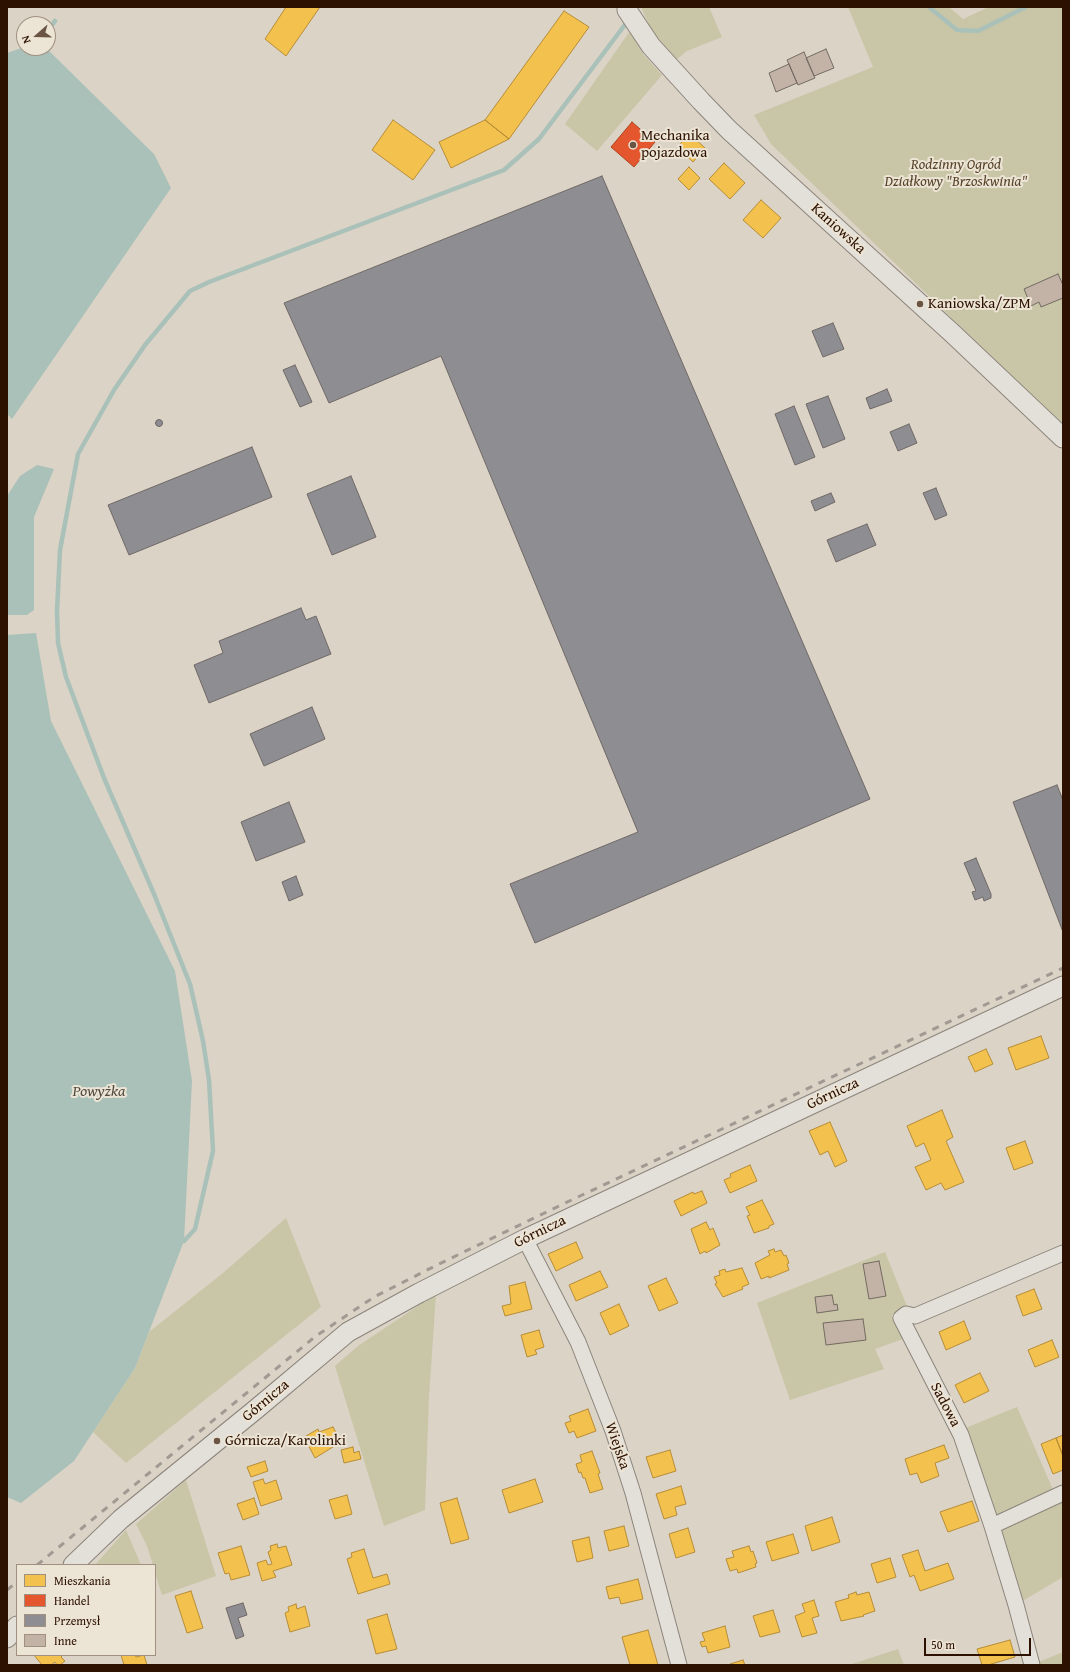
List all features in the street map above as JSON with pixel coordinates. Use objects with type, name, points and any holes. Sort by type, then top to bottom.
[{"type":"street","name":"Kaniowska","points":[[627,7],[627,10],[651,46],[729,130],[952,333],[1063,438]]},
{"type":"street","name":"Górnicza","points":[[74,1564],[120,1519],[255,1410],[348,1332],[419,1293],[525,1239],[1063,986]]},
{"type":"street","name":"Wiejska","points":[[525,1239],[578,1342],[613,1431],[633,1493],[679,1665]]},
{"type":"street","name":"Sadowa","points":[[1032,1665],[1016,1605],[992,1526],[961,1435],[901,1318],[906,1314],[915,1316],[1063,1253]]},
{"type":"street","points":[[992,1526],[1063,1493]]},
{"type":"street","points":[[7,1638],[16,1627]]},
{"type":"green space","points":[[641,7],[709,7],[722,37],[687,51],[676,60],[651,29]]},
{"type":"green space","name":"Rodzinny Ogród Działkowy \"Brzoskwinia\"","points":[[848,7],[949,7],[963,19],[989,7],[1063,7],[1063,425],[771,144],[754,115],[873,67]]},
{"type":"green space","points":[[630,31],[643,54],[662,75],[597,151],[565,124]]},
{"type":"green space","points":[[286,1218],[321,1307],[126,1463],[93,1432],[135,1368],[149,1332],[223,1273]]},
{"type":"green space","points":[[885,1252],[908,1309],[892,1315],[903,1339],[875,1349],[884,1369],[790,1400],[757,1303]]},
{"type":"green space","points":[[436,1294],[429,1397],[425,1510],[384,1526],[335,1366],[358,1346]]},
{"type":"green space","points":[[1017,1407],[1054,1492],[998,1518],[993,1513],[963,1429]]},
{"type":"green space","points":[[186,1480],[216,1576],[162,1595],[156,1576],[156,1564],[153,1564],[147,1546],[136,1524]]},
{"type":"green space","points":[[1063,1499],[1063,1577],[1019,1603],[1000,1538],[1002,1528]]},
{"type":"green space","points":[[126,1530],[141,1564],[96,1564]]},
{"type":"green space","points":[[898,1649],[904,1665],[849,1665]]},
{"type":"green space","points":[[1063,1652],[1063,1665],[1036,1665],[1036,1663]]},
{"type":"water","points":[[16,50],[16,56],[54,56],[154,154],[171,188],[12,419],[7,414],[7,53]]},
{"type":"water","points":[[37,465],[54,469],[34,517],[34,610],[27,615],[7,615],[7,496],[20,476]]},
{"type":"water","name":"Powyżka","points":[[36,633],[51,721],[175,971],[192,1081],[184,1241],[135,1368],[74,1461],[21,1503],[7,1497],[7,635]]},
{"type":"building: Mieszkania","points":[[286,7],[320,7],[286,56],[265,39]]},
{"type":"building: Mieszkania","points":[[564,11],[589,27],[509,139],[485,120]]},
{"type":"building: Mieszkania","points":[[393,120],[435,150],[413,180],[372,150]]},
{"type":"building: Mieszkania","points":[[485,120],[509,139],[451,168],[439,142]]},
{"type":"building: Mieszkania","points":[[690,134],[705,148],[693,162],[677,147]]},
{"type":"building: Mieszkania","points":[[724,163],[745,183],[730,199],[709,179]]},
{"type":"building: Mieszkania","points":[[689,167],[700,178],[689,190],[678,179]]},
{"type":"building: Mieszkania","points":[[761,200],[781,218],[763,238],[743,220]]},
{"type":"building: Mieszkania","points":[[1041,1036],[1049,1058],[1016,1070],[1008,1048]]},
{"type":"building: Mieszkania","points":[[986,1049],[993,1064],[975,1072],[968,1057]]},
{"type":"building: Mieszkania","points":[[942,1110],[953,1137],[946,1141],[964,1182],[945,1190],[941,1183],[926,1190],[915,1167],[931,1160],[924,1143],[916,1147],[907,1126]]},
{"type":"building: Mieszkania","points":[[830,1122],[847,1161],[835,1167],[828,1151],[820,1155],[809,1131]]},
{"type":"building: Mieszkania","points":[[1025,1141],[1033,1163],[1014,1170],[1006,1148]]},
{"type":"building: Mieszkania","points":[[750,1165],[757,1181],[730,1193],[724,1180],[731,1177],[730,1174]]},
{"type":"building: Mieszkania","points":[[702,1191],[707,1203],[681,1216],[674,1201],[693,1192],[694,1194]]},
{"type":"building: Mieszkania","points":[[762,1200],[774,1224],[769,1226],[769,1228],[754,1233],[747,1216],[750,1215],[746,1207]]},
{"type":"building: Mieszkania","points":[[706,1222],[710,1230],[713,1228],[720,1245],[706,1253],[705,1251],[700,1254],[691,1229]]},
{"type":"building: Mieszkania","points":[[576,1242],[583,1258],[556,1271],[548,1254]]},
{"type":"building: Mieszkania","points":[[774,1249],[775,1252],[781,1250],[784,1256],[786,1255],[789,1263],[787,1264],[789,1270],[769,1278],[769,1276],[761,1279],[755,1263],[770,1255],[768,1251]]},
{"type":"building: Mieszkania","points":[[742,1268],[749,1284],[742,1287],[743,1289],[723,1297],[715,1284],[717,1283],[714,1277],[720,1275],[719,1271],[725,1269],[726,1272]]},
{"type":"building: Mieszkania","points":[[600,1271],[608,1287],[576,1301],[569,1285]]},
{"type":"building: Mieszkania","points":[[666,1278],[678,1303],[659,1311],[648,1286]]},
{"type":"building: Mieszkania","points":[[525,1282],[532,1309],[505,1316],[502,1306],[511,1304],[509,1286]]},
{"type":"building: Mieszkania","points":[[1034,1289],[1042,1309],[1023,1316],[1016,1296]]},
{"type":"building: Mieszkania","points":[[619,1304],[629,1326],[610,1335],[600,1313]]},
{"type":"building: Mieszkania","points":[[964,1321],[971,1339],[946,1350],[939,1332]]},
{"type":"building: Mieszkania","points":[[539,1330],[544,1347],[535,1350],[537,1354],[527,1357],[521,1335]]},
{"type":"building: Mieszkania","points":[[1052,1340],[1059,1357],[1035,1367],[1028,1350]]},
{"type":"building: Mieszkania","points":[[980,1373],[989,1391],[964,1403],[955,1385]]},
{"type":"building: Mieszkania","points":[[588,1409],[596,1431],[577,1438],[574,1431],[569,1433],[565,1423],[571,1421],[569,1416]]},
{"type":"building: Mieszkania","points":[[333,1427],[341,1442],[315,1458],[306,1441],[308,1439],[306,1436],[318,1429],[319,1432]]},
{"type":"building: Mieszkania","points":[[1063,1435],[1063,1456],[1056,1438]]},
{"type":"building: Mieszkania","points":[[1056,1438],[1063,1456],[1063,1470],[1053,1474],[1041,1444]]},
{"type":"building: Mieszkania","points":[[944,1445],[949,1458],[935,1463],[939,1476],[921,1483],[917,1473],[910,1475],[905,1459]]},
{"type":"building: Mieszkania","points":[[353,1447],[354,1453],[359,1451],[361,1459],[344,1463],[341,1450]]},
{"type":"building: Mieszkania","points":[[670,1450],[676,1471],[653,1478],[646,1457]]},
{"type":"building: Mieszkania","points":[[592,1451],[600,1473],[598,1474],[603,1489],[590,1493],[585,1478],[583,1478],[581,1472],[579,1473],[576,1464],[582,1462],[580,1455]]},
{"type":"building: Mieszkania","points":[[265,1461],[268,1471],[251,1477],[247,1467]]},
{"type":"building: Mieszkania","points":[[263,1479],[265,1484],[276,1480],[282,1499],[261,1506],[253,1482]]},
{"type":"building: Mieszkania","points":[[535,1479],[543,1502],[509,1513],[502,1490]]},
{"type":"building: Mieszkania","points":[[681,1486],[686,1504],[675,1507],[677,1515],[664,1519],[656,1494]]},
{"type":"building: Mieszkania","points":[[347,1495],[352,1514],[335,1519],[329,1500]]},
{"type":"building: Mieszkania","points":[[254,1498],[259,1514],[243,1520],[237,1504]]},
{"type":"building: Mieszkania","points":[[457,1498],[469,1539],[451,1544],[440,1503]]},
{"type":"building: Mieszkania","points":[[972,1501],[979,1521],[948,1532],[940,1512]]},
{"type":"building: Mieszkania","points":[[832,1517],[840,1542],[812,1551],[805,1526]]},
{"type":"building: Mieszkania","points":[[624,1526],[629,1546],[609,1551],[604,1531]]},
{"type":"building: Mieszkania","points":[[688,1528],[695,1552],[676,1558],[669,1534]]},
{"type":"building: Mieszkania","points":[[793,1534],[799,1553],[772,1561],[766,1542]]},
{"type":"building: Mieszkania","points":[[589,1537],[593,1558],[577,1562],[572,1541]]},
{"type":"building: Mieszkania","points":[[277,1544],[278,1548],[286,1546],[292,1565],[273,1571],[276,1577],[262,1581],[257,1563],[266,1560],[268,1565],[272,1564],[268,1552],[271,1550],[270,1546]]},
{"type":"building: Mieszkania","points":[[241,1546],[250,1575],[231,1580],[229,1573],[225,1574],[218,1553]]},
{"type":"building: Mieszkania","points":[[749,1546],[751,1552],[753,1551],[757,1563],[755,1564],[756,1567],[738,1573],[737,1569],[730,1571],[726,1559],[734,1557],[732,1551]]},
{"type":"building: Mieszkania","points":[[364,1549],[373,1578],[387,1574],[390,1584],[358,1594],[347,1559],[352,1557],[351,1553]]},
{"type":"building: Mieszkania","points":[[918,1550],[925,1571],[948,1563],[954,1579],[920,1591],[914,1575],[910,1577],[902,1555]]},
{"type":"building: Mieszkania","points":[[890,1558],[896,1577],[877,1583],[871,1564]]},
{"type":"building: Mieszkania","points":[[638,1579],[643,1599],[621,1604],[619,1597],[609,1599],[606,1587]]},
{"type":"building: Mieszkania","points":[[191,1591],[203,1628],[187,1633],[175,1596]]},
{"type":"building: Mieszkania","points":[[856,1592],[857,1595],[869,1592],[875,1611],[863,1615],[864,1616],[841,1621],[835,1602],[849,1598],[848,1595]]},
{"type":"building: Mieszkania","points":[[814,1600],[819,1616],[812,1618],[817,1633],[802,1637],[795,1616],[805,1612],[802,1604]]},
{"type":"building: Mieszkania","points":[[296,1604],[297,1609],[305,1606],[310,1626],[290,1632],[285,1613],[289,1611],[288,1607]]},
{"type":"building: Mieszkania","points":[[773,1610],[780,1632],[760,1637],[753,1616]]},
{"type":"building: Mieszkania","points":[[387,1614],[397,1649],[376,1654],[367,1620]]},
{"type":"building: Mieszkania","points":[[725,1626],[730,1647],[708,1653],[706,1646],[702,1647],[700,1642],[705,1641],[702,1633]]},
{"type":"building: Mieszkania","points":[[648,1630],[658,1665],[630,1665],[622,1637]]},
{"type":"building: Mieszkania","points":[[1010,1640],[1015,1657],[988,1665],[982,1665],[977,1649]]},
{"type":"building: Mieszkania","points":[[35,1656],[62,1656],[61,1657],[65,1661],[60,1665],[57,1665],[55,1662],[51,1665],[42,1665]]},
{"type":"building: Mieszkania","points":[[121,1656],[144,1656],[147,1665],[124,1665]]},
{"type":"building: Mieszkania","points":[[743,1660],[745,1665],[730,1665],[730,1664]]},
{"type":"building: Handel","name":"Mechanika pojazdowa","points":[[632,122],[655,142],[634,167],[611,147]]},
{"type":"building: Przemysł","points":[[602,176],[870,799],[535,943],[510,884],[638,832],[441,356],[329,403],[284,303]]},
{"type":"building: Przemysł","points":[[833,323],[844,349],[823,357],[812,331]]},
{"type":"building: Przemysł","points":[[295,365],[312,402],[300,407],[283,370]]},
{"type":"building: Przemysł","points":[[887,389],[892,401],[870,409],[866,398]]},
{"type":"building: Przemysł","points":[[828,396],[845,439],[823,448],[806,404]]},
{"type":"building: Przemysł","points":[[794,406],[815,457],[795,465],[775,414]]},
{"type":"building: Przemysł","points":[[159,419],[162,420],[162,426],[159,427],[156,426],[155,423],[156,420]]},
{"type":"building: Przemysł","points":[[909,424],[917,443],[898,451],[890,432]]},
{"type":"building: Przemysł","points":[[252,447],[272,497],[129,555],[108,505]]},
{"type":"building: Przemysł","points":[[351,476],[376,537],[332,555],[307,494]]},
{"type":"building: Przemysł","points":[[936,488],[947,515],[935,520],[923,493]]},
{"type":"building: Przemysł","points":[[831,493],[835,502],[815,511],[811,501]]},
{"type":"building: Przemysł","points":[[867,524],[876,545],[836,562],[827,540]]},
{"type":"building: Przemysł","points":[[301,608],[306,620],[316,616],[331,654],[209,703],[194,665],[223,653],[219,641]]},
{"type":"building: Przemysł","points":[[312,707],[325,739],[264,766],[250,734]]},
{"type":"building: Przemysł","points":[[1057,785],[1063,800],[1063,932],[1013,802]]},
{"type":"building: Przemysł","points":[[289,802],[305,842],[256,861],[241,822]]},
{"type":"building: Przemysł","points":[[976,858],[991,894],[991,898],[984,901],[983,897],[975,900],[972,892],[976,891],[964,863]]},
{"type":"building: Przemysł","points":[[296,876],[303,895],[289,901],[282,882]]},
{"type":"building: Przemysł","points":[[243,1603],[247,1615],[238,1618],[244,1636],[236,1639],[226,1608]]},
{"type":"building: Inne","points":[[826,49],[834,68],[814,76],[806,58]]},
{"type":"building: Inne","points":[[804,52],[815,78],[798,85],[787,60]]},
{"type":"building: Inne","points":[[789,64],[797,83],[776,92],[769,73]]},
{"type":"building: Inne","points":[[1058,274],[1063,285],[1063,298],[1041,307],[1039,302],[1031,306],[1024,289]]},
{"type":"building: Inne","points":[[879,1261],[886,1296],[869,1299],[863,1264]]},
{"type":"building: Inne","points":[[832,1295],[834,1305],[837,1304],[838,1310],[817,1313],[815,1297]]},
{"type":"building: Inne","points":[[863,1319],[866,1340],[826,1345],[823,1323]]},
{"type":"waterway","points":[[929,7],[957,30],[978,31],[1026,7]]},
{"type":"waterway","points":[[184,1241],[195,1229],[213,1151],[209,1080],[203,1041],[190,984],[154,894],[104,778],[66,677],[58,643],[57,611],[60,550],[78,454],[114,390],[145,345],[190,291],[209,282],[504,170],[539,139],[627,22]]},
{"type":"railway","points":[[38,1564],[316,1336],[374,1297],[561,1205],[1063,968]]},
{"type":"railway","points":[[7,1590],[16,1583]]},
{"type":"place","name":"Mechanika pojazdowa","points":[[633,145]]},
{"type":"place","name":"Kaniowska/ZPM","points":[[920,304]]},
{"type":"place","name":"Górnicza/Karolinki","points":[[217,1441]]}]
